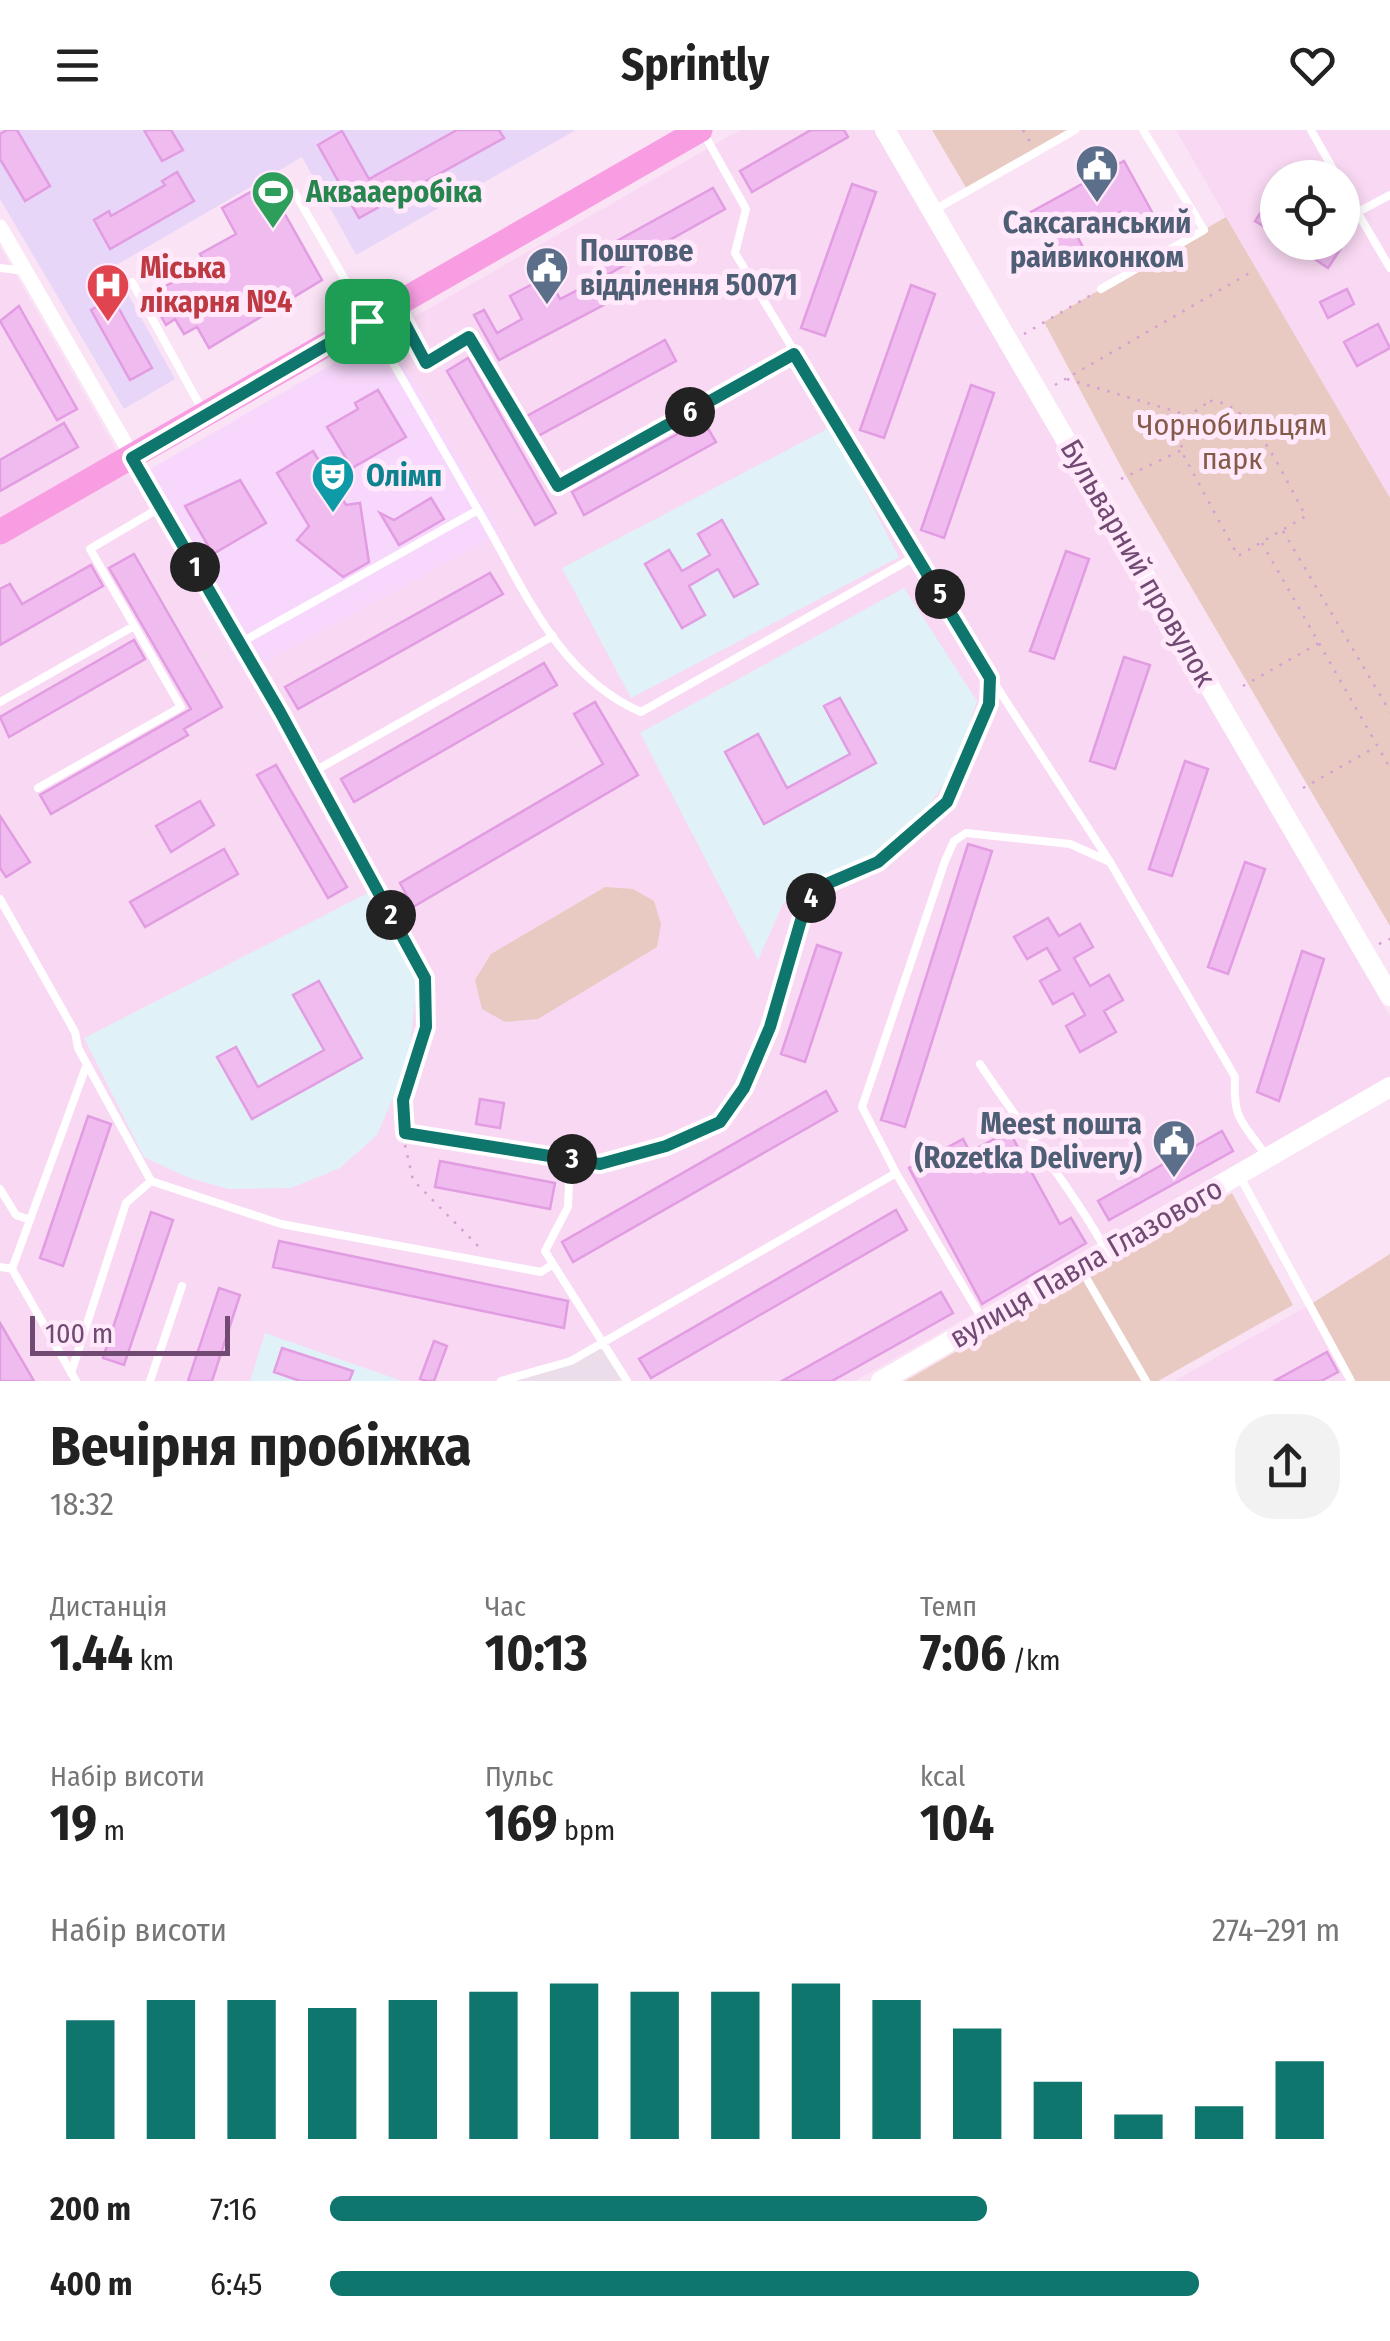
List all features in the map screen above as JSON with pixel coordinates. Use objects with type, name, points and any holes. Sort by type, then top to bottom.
[{"type":"main road","points":[[0,532],[701,130]]},
{"type":"street","name":"Бульварний провулок","points":[[885,130],[1389,992]]},
{"type":"street","points":[[0,226],[313,773],[425,978]]},
{"type":"street","name":"вулиця Павла Глазового","points":[[881,1381],[1390,1088]]},
{"type":"lane","points":[[701,130],[746,209],[734,253],[990,678],[1110,862],[1235,1077],[1236,1119],[1269,1159]]},
{"type":"lane","points":[[932,212],[1075,130]]},
{"type":"lane","points":[[1101,289],[1204,230],[1143,130]]},
{"type":"lane","points":[[1311,130],[1328,160]]},
{"type":"lane","points":[[295,192],[553,636],[592,686],[641,712],[916,556]]},
{"type":"lane","points":[[1360,211],[1390,195]]},
{"type":"lane","points":[[1360,216],[1390,268]]},
{"type":"lane","points":[[0,268],[26,271]]},
{"type":"lane","points":[[132,282],[206,415]]},
{"type":"lane","points":[[395,305],[426,363],[469,337],[558,486],[794,354]]},
{"type":"lane","points":[[38,788],[181,707],[90,549],[160,507]]},
{"type":"lane","points":[[240,644],[478,510]]},
{"type":"lane","points":[[0,702],[134,626]]},
{"type":"lane","points":[[313,773],[553,636]]},
{"type":"lane","points":[[425,978],[426,1027],[403,1100],[405,1133],[600,1164],[666,1146],[720,1122],[744,1088],[770,1027],[806,903],[824,885],[878,862],[947,802],[989,704],[990,678]]},
{"type":"lane","points":[[984,1322],[896,1173],[862,1107],[954,840],[966,834],[1070,844],[1110,862]]},
{"type":"lane","points":[[0,899],[75,1032],[87,1064],[151,1182],[281,1224],[486,1264],[542,1272],[553,1264]]},
{"type":"lane","points":[[12,1269],[87,1064]]},
{"type":"lane","points":[[980,1064],[1041,1157],[1070,1188],[1106,1250]]},
{"type":"lane","points":[[570,1159],[568,1207],[544,1251],[627,1381]]},
{"type":"lane","points":[[501,1381],[571,1361],[896,1173]]},
{"type":"lane","name":"вулиця Павла Глазового","points":[[1239,1176],[1351,1381]]},
{"type":"lane","points":[[74,1377],[126,1203],[151,1182]]},
{"type":"lane","points":[[0,1189],[16,1216],[30,1220]]},
{"type":"lane","points":[[1079,1265],[1146,1381]]},
{"type":"lane","points":[[0,1266],[12,1269],[74,1377]]},
{"type":"lane","points":[[150,1381],[182,1286]]},
{"type":"path","points":[[1024,130],[1036,152]]},
{"type":"path","points":[[1040,394],[1253,271]]},
{"type":"path","points":[[1010,342],[1101,289]]},
{"type":"path","points":[[1066,379],[1187,414]]},
{"type":"path","points":[[1219,400],[1248,416],[1306,516],[1238,556],[1182,450],[1187,414],[1198,404],[1219,400]]},
{"type":"path","points":[[1121,479],[1182,450]]},
{"type":"path","points":[[1282,530],[1390,712]]},
{"type":"path","points":[[1262,542],[1390,768]]},
{"type":"path","points":[[1242,686],[1319,643]]},
{"type":"path","points":[[1303,788],[1378,746]]},
{"type":"path","points":[[405,1133],[414,1180],[478,1244],[486,1264]]},
{"type":"shaded area","name":"Міська лікарня №4","points":[[0,130],[576,130],[356,255],[302,157],[113,267],[175,379],[124,409],[0,199]]},
{"type":"shaded area","points":[[740,130],[874,130],[1390,1017],[1390,1077],[855,1381],[0,1381],[0,247],[245,674],[501,533],[386,333]]},
{"type":"shaded area","points":[[1176,130],[1390,130],[1390,498]]},
{"type":"shaded area","points":[[386,333],[501,533],[245,674],[133,479]]},
{"type":"shaded area","points":[[831,427],[899,557],[631,698],[562,568]]},
{"type":"shaded area","points":[[904,588],[977,701],[953,772],[912,828],[853,868],[814,878],[783,904],[758,960],[640,733]]},
{"type":"shaded area","points":[[368,893],[418,974],[408,1063],[377,1135],[340,1168],[291,1188],[229,1189],[189,1178],[144,1157],[84,1038]]},
{"type":"shaded area","points":[[1311,1304],[1351,1381],[1174,1381]]},
{"type":"shaded area","points":[[265,1333],[402,1381],[250,1381]]},
{"type":"shaded area","points":[[602,1340],[627,1381],[501,1381],[571,1361]]},
{"type":"green space","points":[[932,130],[1075,130],[968,191]]},
{"type":"green space","name":"Чорнобильцям парк","points":[[1226,217],[1390,498],[1390,926],[1126,476],[1044,322]]},
{"type":"green space","points":[[605,887],[633,889],[654,901],[661,924],[657,947],[538,1019],[505,1022],[482,1009],[475,980],[491,954]]},
{"type":"green space","points":[[1232,1193],[1293,1305],[1158,1381],[905,1381]]},
{"type":"green space","points":[[1390,1254],[1390,1381],[1351,1381],[1311,1304]]},
{"type":"building","points":[[17,130],[50,186],[25,201],[0,159],[0,134]]},
{"type":"building","points":[[144,130],[171,130],[183,150],[162,161]]},
{"type":"building","points":[[457,130],[499,130],[504,138],[359,218],[318,145],[342,131],[369,179]]},
{"type":"building","points":[[811,130],[844,130],[848,137],[752,192],[740,171]]},
{"type":"building","points":[[1124,161],[1152,212],[1127,226],[1120,212],[1077,236],[1084,249],[1059,263],[1031,212]]},
{"type":"building","points":[[177,172],[194,201],[110,249],[94,220],[109,211],[111,216],[165,185],[162,181]]},
{"type":"building","points":[[852,184],[876,192],[825,336],[801,328]]},
{"type":"building","points":[[713,188],[725,209],[607,275],[595,253]]},
{"type":"building","points":[[256,189],[271,215],[282,209],[322,280],[209,348],[197,327],[184,334],[175,319],[166,325],[149,295],[206,264],[200,254],[236,234],[222,208]]},
{"type":"building","points":[[1316,260],[1333,260],[1328,268]]},
{"type":"building","points":[[607,275],[619,297],[499,360],[474,315],[484,310],[497,333],[522,319],[510,296],[523,289],[548,276],[560,299]]},
{"type":"building","points":[[911,285],[935,294],[884,438],[860,430]]},
{"type":"building","points":[[1347,289],[1354,304],[1328,318],[1320,302]]},
{"type":"building","points":[[113,298],[152,368],[130,380],[91,310]]},
{"type":"building","points":[[19,306],[77,409],[57,420],[0,321]]},
{"type":"building","points":[[1378,324],[1390,348],[1357,366],[1344,342]]},
{"type":"building","points":[[665,340],[676,361],[538,436],[527,416]]},
{"type":"building","points":[[468,358],[556,513],[535,525],[447,371]]},
{"type":"building","points":[[971,385],[994,393],[944,538],[921,530]]},
{"type":"building","points":[[378,390],[406,437],[352,468],[327,427],[358,409],[355,403]]},
{"type":"building","points":[[703,420],[716,442],[584,515],[572,492]]},
{"type":"building","points":[[64,423],[78,447],[0,491],[0,460]]},
{"type":"building","name":"Олімп","points":[[313,451],[346,505],[360,503],[369,562],[343,577],[297,540],[309,526],[277,473]]},
{"type":"building","points":[[240,480],[266,523],[213,554],[185,506]]},
{"type":"building","points":[[431,498],[444,519],[399,545],[380,513],[394,520]]},
{"type":"building","points":[[722,520],[758,584],[734,597],[718,569],[689,586],[705,615],[682,628],[645,564],[669,550],[682,571],[710,555],[698,534]]},
{"type":"building","points":[[1066,551],[1089,559],[1054,659],[1030,651]]},
{"type":"building","points":[[134,554],[222,707],[184,729],[188,735],[51,814],[40,795],[191,709],[109,568]]},
{"type":"building","points":[[91,565],[103,586],[0,645],[0,589],[10,584],[22,604]]},
{"type":"building","points":[[490,573],[503,594],[298,709],[285,687]]},
{"type":"building","points":[[134,640],[145,659],[9,737],[0,717]]},
{"type":"building","points":[[1124,657],[1150,665],[1115,769],[1090,761]]},
{"type":"building","points":[[544,663],[557,685],[354,802],[341,779]]},
{"type":"building","points":[[840,698],[876,763],[764,824],[725,752],[758,734],[787,788],[850,754],[824,706]]},
{"type":"building","points":[[595,702],[638,775],[413,907],[400,883],[603,764],[574,714]]},
{"type":"building","points":[[1185,761],[1208,769],[1172,876],[1149,869]]},
{"type":"building","points":[[276,765],[347,887],[328,898],[257,775]]},
{"type":"building","points":[[200,801],[214,825],[171,852],[156,826]]},
{"type":"building","points":[[0,816],[30,862],[6,877],[0,868]]},
{"type":"building","points":[[968,844],[992,851],[905,1127],[881,1120]]},
{"type":"building","points":[[224,849],[238,874],[145,927],[130,902]]},
{"type":"building","points":[[1245,862],[1265,869],[1228,974],[1208,967]]},
{"type":"building","points":[[1048,918],[1059,936],[1080,924],[1093,947],[1074,958],[1090,986],[1109,975],[1123,1000],[1104,1011],[1116,1032],[1080,1052],[1066,1026],[1085,1015],[1073,993],[1053,1004],[1040,981],[1060,970],[1047,948],[1027,959],[1014,937]]},
{"type":"building","points":[[817,945],[841,953],[805,1062],[781,1054]]},
{"type":"building","points":[[1302,951],[1324,959],[1279,1101],[1257,1092]]},
{"type":"building","points":[[319,981],[362,1058],[252,1119],[217,1057],[236,1047],[258,1087],[324,1050],[293,995]]},
{"type":"building","points":[[826,1091],[837,1111],[573,1262],[562,1242]]},
{"type":"building","points":[[480,1099],[504,1103],[500,1128],[476,1124]]},
{"type":"building","points":[[88,1116],[111,1124],[63,1266],[40,1258]]},
{"type":"building","points":[[1009,1131],[1060,1224],[1071,1218],[1086,1243],[982,1304],[909,1168],[963,1139],[970,1152]]},
{"type":"building","points":[[1222,1131],[1233,1151],[1109,1220],[1098,1201]]},
{"type":"building","points":[[440,1161],[555,1183],[550,1209],[435,1187]]},
{"type":"building","points":[[896,1210],[907,1230],[651,1378],[639,1359]]},
{"type":"building","points":[[151,1212],[173,1220],[124,1365],[103,1358]]},
{"type":"building","points":[[279,1241],[568,1301],[564,1328],[273,1267]]},
{"type":"building","points":[[219,1288],[240,1295],[212,1381],[188,1381]]},
{"type":"building","points":[[941,1292],[953,1313],[832,1381],[782,1381]]},
{"type":"building","points":[[0,1323],[34,1381],[0,1381]]},
{"type":"building","points":[[434,1341],[447,1346],[434,1381],[427,1381],[420,1379]]},
{"type":"building","points":[[282,1348],[353,1371],[349,1381],[300,1381],[274,1372]]},
{"type":"building","points":[[1327,1352],[1338,1372],[1321,1381],[1274,1381]]},
{"type":"place","name":"Саксаганський райвиконком","points":[[1097,204]]},
{"type":"place","name":"Аквааеробіка","points":[[273,230]]},
{"type":"place","name":"Поштове відділення 50071","points":[[547,306]]},
{"type":"place","name":"Міська лікарня №4","points":[[108,323]]},
{"type":"place","name":"Олімп","points":[[333,514]]},
{"type":"place","name":"Meest пошта (Rozetka Delivery)","points":[[1174,1179]]},
{"type":"route","points":[[395,305],[426,363],[469,337],[558,486],[794,354],[990,678],[989,704],[947,802],[878,862],[824,885],[806,903],[770,1027],[744,1088],[720,1122],[666,1146],[600,1164],[405,1133],[403,1100],[426,1027],[425,978],[280,712],[132,458],[367,321],[395,305]]}]
